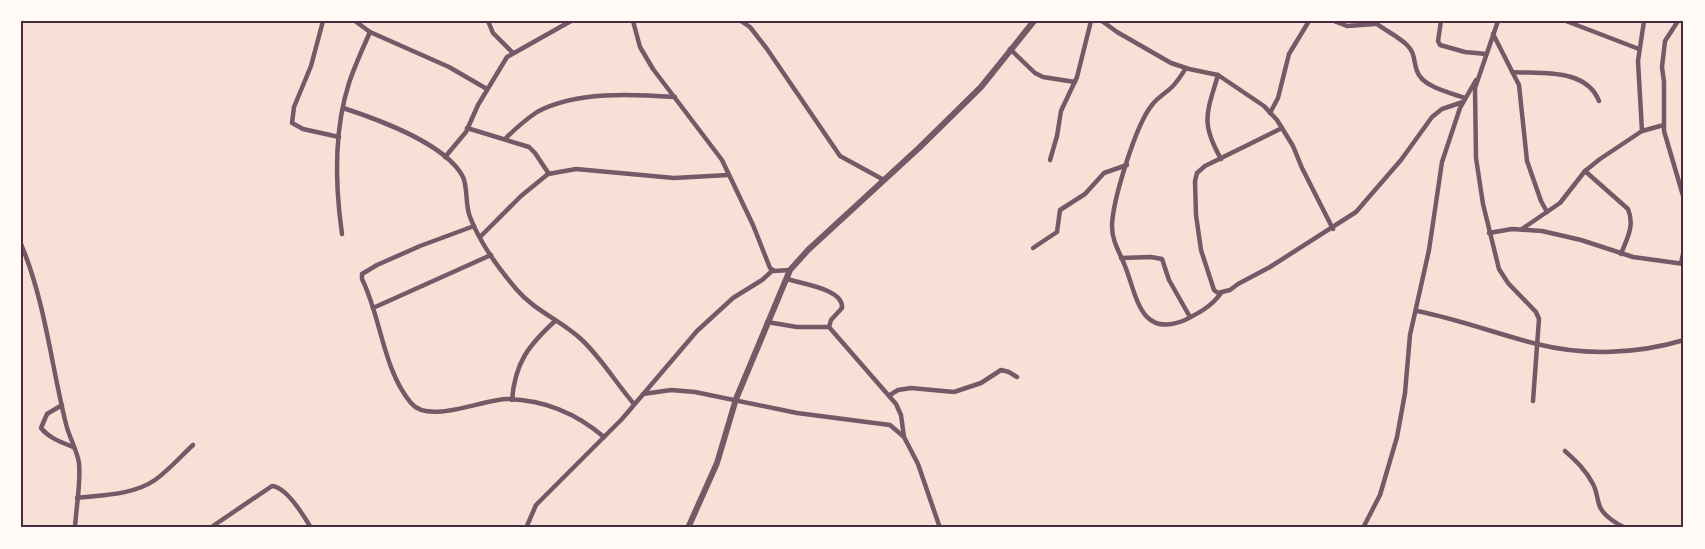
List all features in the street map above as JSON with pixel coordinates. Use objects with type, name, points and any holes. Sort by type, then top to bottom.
[{"type":"street","points":[[323,21],[311,66],[294,107],[292,123],[309,131],[339,137]]},
{"type":"street","points":[[354,21],[370,32],[449,68],[487,89]]},
{"type":"street","points":[[488,21],[493,33],[513,53]]},
{"type":"street","points":[[445,157],[461,139],[499,68],[513,53],[571,21]]},
{"type":"street","points":[[633,21],[640,47],[653,69],[722,160],[753,225],[768,264],[773,270]]},
{"type":"street","points":[[741,21],[750,27],[762,42],[840,156],[884,180]]},
{"type":"street","points":[[688,528],[717,463],[736,399],[790,270],[808,250],[981,87],[1034,21]]},
{"type":"street","points":[[1050,160],[1061,111],[1075,82],[1091,21]]},
{"type":"street","points":[[1102,21],[1171,63],[1218,75],[1234,84],[1270,113],[1293,146],[1333,228]]},
{"type":"street","points":[[1270,113],[1278,98],[1288,54],[1308,21]]},
{"type":"street","points":[[1334,21],[1347,26],[1374,22],[1413,51],[1419,77],[1428,84],[1464,100]]},
{"type":"street","points":[[1441,21],[1438,41],[1440,45],[1465,52],[1486,54]]},
{"type":"street","points":[[1363,528],[1380,495],[1398,437],[1405,393],[1410,335],[1429,250],[1439,177],[1464,100],[1476,80],[1498,21]]},
{"type":"street","points":[[1567,21],[1639,49]]},
{"type":"street","points":[[1642,131],[1638,87],[1639,49],[1644,21]]},
{"type":"street","points":[[1678,21],[1663,49],[1664,125],[1684,199]]},
{"type":"street","points":[[342,234],[339,212],[339,137],[343,108],[349,82],[370,32]]},
{"type":"street","points":[[1493,34],[1519,86],[1527,161],[1547,212]]},
{"type":"street","points":[[1010,49],[1042,77],[1075,82]]},
{"type":"street","points":[[1186,68],[1173,86],[1156,100],[1147,112],[1134,140],[1118,194],[1112,227],[1117,249],[1134,297],[1150,320],[1159,325],[1167,325],[1202,311],[1221,293],[1270,267],[1356,212],[1369,200],[1432,117],[1442,109],[1464,100]]},
{"type":"street","points":[[1512,72],[1575,78],[1586,83],[1596,93],[1599,101]]},
{"type":"street","points":[[1218,75],[1207,122],[1212,142],[1221,159]]},
{"type":"street","points":[[1476,80],[1476,158],[1489,233],[1499,269],[1536,312],[1539,324],[1533,401]]},
{"type":"street","points":[[505,139],[537,112],[572,99],[651,95],[675,97]]},
{"type":"street","points":[[343,108],[426,143],[445,157],[462,176],[467,208],[474,226],[491,255],[519,291],[555,321],[582,339],[634,404]]},
{"type":"street","points":[[1522,228],[1560,203],[1585,171],[1642,131],[1664,125]]},
{"type":"street","points":[[467,128],[529,147],[536,153],[549,174]]},
{"type":"street","points":[[1221,293],[1214,290],[1201,250],[1196,215],[1195,181],[1197,173],[1282,128]]},
{"type":"street","points":[[1033,248],[1057,231],[1060,210],[1085,194],[1104,173],[1127,165]]},
{"type":"street","points":[[480,237],[521,196],[549,174],[576,169],[666,178],[728,175]]},
{"type":"street","points":[[1585,171],[1628,209],[1630,231],[1620,254]]},
{"type":"street","points":[[474,226],[420,246],[362,274],[396,377],[420,411],[453,410],[493,400],[512,400],[568,412],[604,437]]},
{"type":"street","points":[[1489,233],[1522,228],[1581,240],[1620,254],[1683,263],[1684,250]]},
{"type":"street","points":[[21,244],[39,297],[62,405],[79,465],[75,528]]},
{"type":"street","points":[[373,309],[491,255]]},
{"type":"street","points":[[1121,258],[1162,259],[1169,280],[1190,317]]},
{"type":"street","points":[[526,528],[536,505],[604,437],[675,355],[714,315],[733,298],[762,280],[773,270],[790,270]]},
{"type":"street","points":[[787,279],[834,293],[840,298],[843,308],[831,320],[830,327]]},
{"type":"street","points":[[1417,311],[1443,316],[1538,344],[1570,350],[1624,351],[1659,347],[1684,340]]},
{"type":"street","points":[[512,400],[526,351],[555,321]]},
{"type":"street","points":[[767,322],[797,327],[830,327],[890,395],[901,415],[904,437]]},
{"type":"street","points":[[890,395],[898,390],[911,388],[954,392],[981,383],[1001,370],[1017,377]]},
{"type":"street","points":[[643,394],[671,390],[736,399],[797,413],[890,425],[904,437],[918,464],[940,528]]},
{"type":"street","points":[[62,405],[47,414],[41,428],[45,434],[55,440],[73,447]]},
{"type":"street","points":[[77,498],[127,492],[144,486],[162,475],[193,445]]},
{"type":"street","points":[[1565,451],[1588,474],[1595,487],[1602,511],[1626,528]]},
{"type":"street","points":[[210,528],[272,486],[280,489],[299,508],[311,528]]}]
